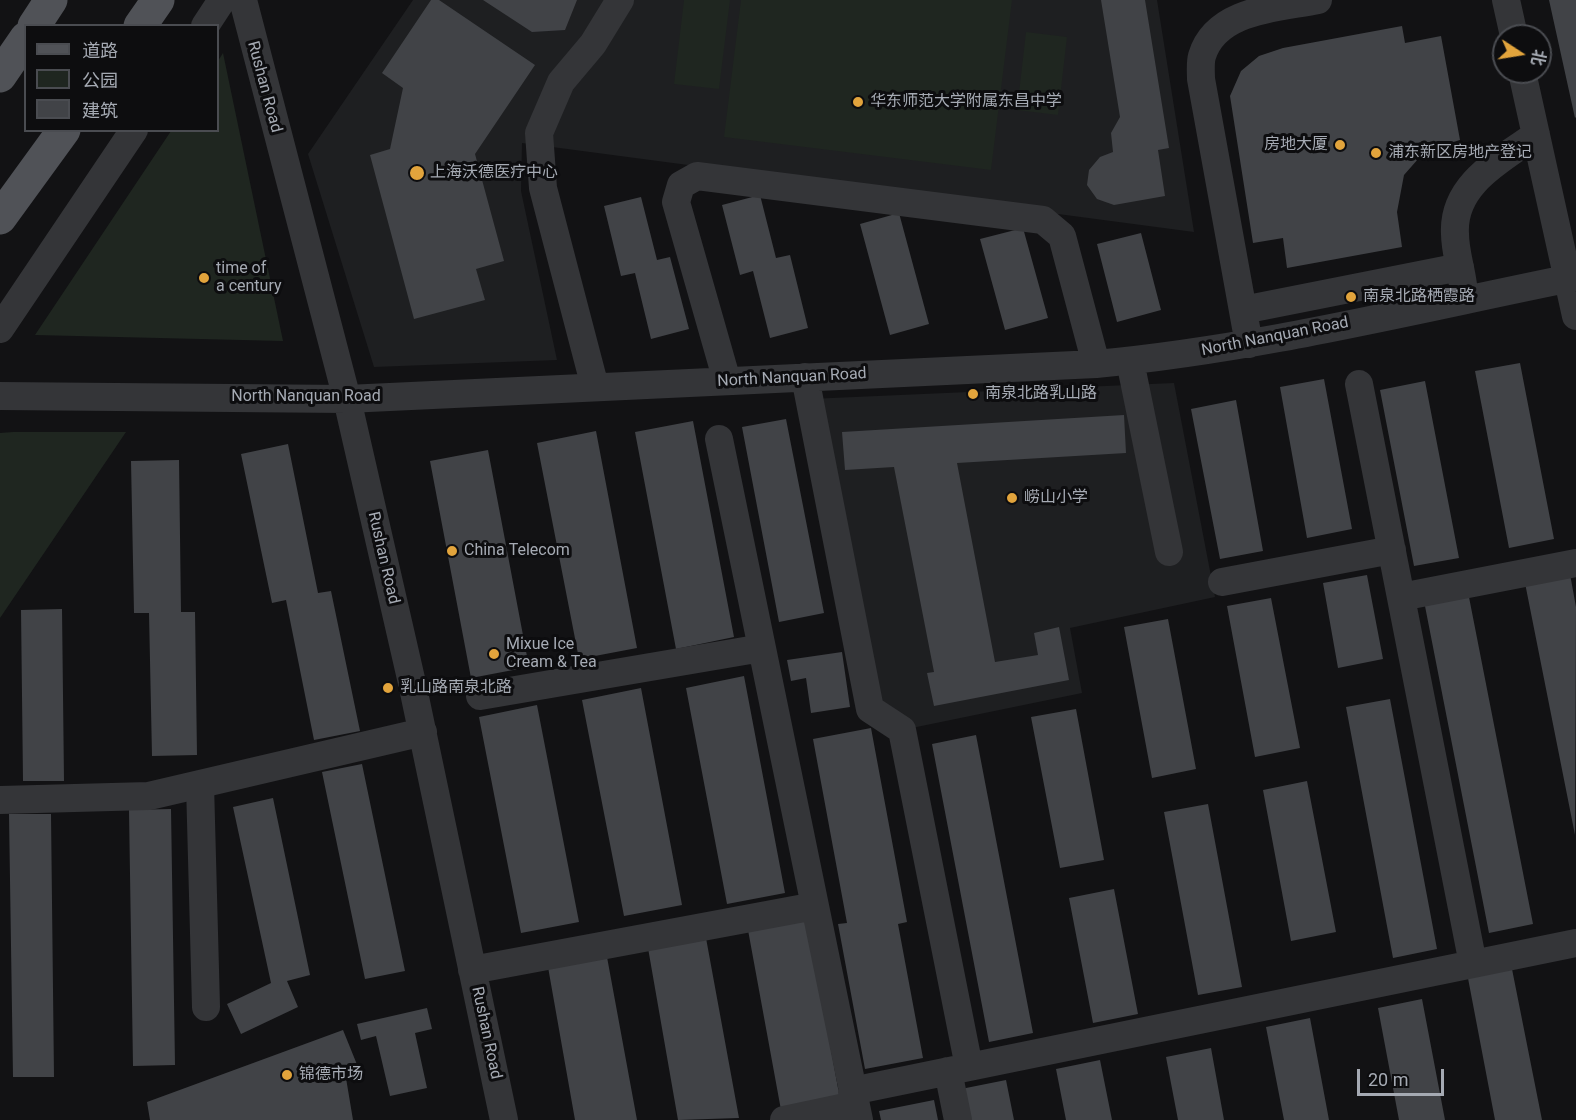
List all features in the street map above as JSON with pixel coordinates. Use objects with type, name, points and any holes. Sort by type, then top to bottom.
[{"type":"main road","points":[[35,24],[51,0]]},
{"type":"main road","points":[[0,76],[24,41]]},
{"type":"main road","points":[[0,218],[63,132]]},
{"type":"street","points":[[206,24],[222,0]]},
{"type":"street","name":"Rushan Road","points":[[243,0],[347,399],[423,732],[504,1120]]},
{"type":"street","points":[[595,387],[543,188],[539,133],[561,82],[592,44],[620,0]]},
{"type":"street","points":[[1249,344],[1201,80],[1202,56],[1214,37],[1230,21],[1248,14],[1318,0]]},
{"type":"street","points":[[1506,0],[1511,24]]},
{"type":"street","points":[[1525,84],[1572,278],[1576,316]]},
{"type":"street","points":[[0,329],[133,132]]},
{"type":"street","points":[[1466,299],[1454,233],[1461,197],[1483,174],[1536,135]]},
{"type":"street","points":[[726,381],[676,202],[681,185],[697,176],[1043,220],[1062,236],[1096,364]]},
{"type":"street","points":[[1243,310],[1460,267]]},
{"type":"street","name":"North Nanquan Road","points":[[0,396],[347,399],[1096,364],[1249,344],[1572,278]]},
{"type":"street","points":[[1130,361],[1169,552]]},
{"type":"street","points":[[805,377],[870,709],[902,730],[958,1069],[958,1120]]},
{"type":"street","points":[[1359,384],[1473,964]]},
{"type":"street","points":[[719,439],[855,1105]]},
{"type":"street","points":[[1222,582],[1392,550]]},
{"type":"street","points":[[1401,597],[1576,563]]},
{"type":"street","points":[[480,696],[762,648]]},
{"type":"street","points":[[0,800],[149,796],[423,732]]},
{"type":"street","points":[[200,784],[206,1007]]},
{"type":"street","points":[[472,970],[815,906]]},
{"type":"street","points":[[784,1120],[855,1105],[958,1069],[1576,943]]},
{"type":"shaded area","name":"华东师范大学附属东昌中学","points":[[413,0],[1157,0],[1194,232],[522,143],[521,191],[557,360],[374,367],[308,154]]},
{"type":"shaded area","name":"崂山小学","points":[[1174,383],[1215,597],[1070,628],[1082,693],[902,730],[870,709],[809,399]]},
{"type":"green space","points":[[684,0],[730,0],[719,89],[674,84]]},
{"type":"green space","points":[[741,0],[1012,0],[991,170],[724,137]]},
{"type":"green space","points":[[1026,32],[1067,37],[1058,115],[1017,110]]},
{"type":"green space","points":[[223,53],[283,341],[35,335],[170,132],[219,132],[219,59]]},
{"type":"green space","points":[[126,432],[0,618],[0,433]]},
{"type":"building","points":[[431,0],[439,0],[535,65],[475,154],[504,261],[476,269],[485,300],[414,319],[370,155],[390,149],[403,88],[382,73]]},
{"type":"building","points":[[483,0],[577,0],[565,30],[532,32]]},
{"type":"building","points":[[1101,0],[1145,0],[1169,148],[1158,150],[1165,196],[1114,205],[1097,199],[1087,185],[1089,170],[1100,157],[1113,152],[1111,133],[1120,117]]},
{"type":"building","points":[[1549,0],[1576,0],[1575,118]]},
{"type":"building","name":"房地大厦","points":[[1402,26],[1405,43],[1441,36],[1460,140],[1426,150],[1404,175],[1397,212],[1402,247],[1287,268],[1283,238],[1253,243],[1230,96],[1241,71],[1259,56],[1283,48]]},
{"type":"building","points":[[760,195],[776,258],[790,255],[808,328],[770,338],[753,271],[740,275],[722,205]]},
{"type":"building","points":[[641,197],[657,260],[670,257],[689,329],[651,339],[635,273],[621,276],[604,206]]},
{"type":"building","points":[[899,213],[929,324],[890,335],[860,224]]},
{"type":"building","points":[[1023,228],[1048,318],[1005,330],[980,239]]},
{"type":"building","points":[[1141,233],[1161,310],[1117,322],[1097,244]]},
{"type":"building","points":[[1520,363],[1554,539],[1509,548],[1475,371]]},
{"type":"building","points":[[1324,379],[1352,529],[1307,538],[1280,387]]},
{"type":"building","points":[[1425,381],[1459,558],[1414,566],[1380,390]]},
{"type":"building","points":[[1236,400],[1263,551],[1220,559],[1191,409]]},
{"type":"building","points":[[1124,415],[1126,453],[957,463],[995,662],[1038,655],[1034,633],[1059,627],[1069,680],[934,706],[927,673],[934,672],[894,467],[845,470],[842,432]]},
{"type":"building","points":[[786,419],[824,613],[779,622],[742,427]]},
{"type":"building","points":[[693,421],[734,637],[676,649],[635,432]]},
{"type":"building","points":[[596,431],[637,648],[579,659],[537,443]]},
{"type":"building","points":[[288,444],[318,593],[331,591],[360,731],[314,740],[286,600],[272,603],[241,454]]},
{"type":"building","points":[[488,450],[529,667],[471,678],[430,461]]},
{"type":"building","points":[[179,460],[181,612],[195,612],[197,755],[152,756],[149,613],[134,613],[131,461]]},
{"type":"building","points":[[1570,574],[1576,607],[1575,835],[1525,583]]},
{"type":"building","points":[[1367,575],[1383,659],[1338,668],[1323,583]]},
{"type":"building","points":[[1468,592],[1533,924],[1489,933],[1424,601]]},
{"type":"building","points":[[1271,598],[1300,748],[1255,757],[1227,606]]},
{"type":"building","points":[[62,609],[64,781],[23,781],[21,610]]},
{"type":"building","points":[[1168,619],[1196,769],[1152,778],[1124,627]]},
{"type":"building","points":[[842,652],[850,707],[811,713],[806,678],[791,681],[787,660]]},
{"type":"building","points":[[744,676],[785,893],[727,904],[686,688]]},
{"type":"building","points":[[641,688],[682,905],[624,916],[582,700]]},
{"type":"building","points":[[1390,699],[1437,949],[1393,958],[1346,707]]},
{"type":"building","points":[[537,705],[579,922],[521,933],[479,717]]},
{"type":"building","points":[[1076,709],[1104,860],[1060,868],[1031,717]]},
{"type":"building","points":[[871,728],[907,922],[898,924],[923,1058],[865,1069],[838,924],[847,923],[813,739]]},
{"type":"building","points":[[976,735],[1033,1033],[989,1042],[932,744]]},
{"type":"building","points":[[362,764],[405,971],[365,979],[322,772]]},
{"type":"building","points":[[1307,781],[1336,932],[1291,941],[1263,790]]},
{"type":"building","points":[[273,798],[310,975],[287,981],[298,1007],[241,1034],[227,1004],[271,983],[233,807]]},
{"type":"building","points":[[1208,804],[1242,987],[1198,995],[1164,812]]},
{"type":"building","points":[[171,809],[175,1065],[133,1066],[129,810]]},
{"type":"building","points":[[9,814],[51,814],[54,1077],[13,1077]]},
{"type":"building","points":[[1114,889],[1138,1014],[1093,1023],[1069,898]]},
{"type":"building","points":[[807,919],[840,1099],[781,1110],[748,930]]},
{"type":"building","points":[[706,938],[739,1118],[678,1120],[648,948]]},
{"type":"building","points":[[607,957],[637,1120],[575,1120],[548,967]]},
{"type":"building","points":[[1511,964],[1542,1120],[1495,1120],[1467,973]]},
{"type":"building","points":[[1422,999],[1445,1120],[1399,1120],[1378,1008]]},
{"type":"building","points":[[427,1008],[432,1029],[415,1033],[427,1088],[390,1096],[376,1036],[361,1040],[357,1024]]},
{"type":"building","points":[[1310,1018],[1329,1120],[1284,1120],[1266,1027]]},
{"type":"building","name":"锦德市场","points":[[343,1030],[360,1072],[346,1078],[353,1120],[150,1120],[147,1102]]},
{"type":"building","points":[[1211,1048],[1224,1120],[1178,1120],[1166,1057]]},
{"type":"building","points":[[1100,1060],[1112,1120],[1066,1120],[1056,1069]]},
{"type":"building","points":[[1006,1080],[1014,1120],[967,1120],[961,1089]]},
{"type":"building","points":[[934,1100],[938,1120],[881,1120],[879,1111]]},
{"type":"place","name":"华东师范大学附属东昌中学","points":[[858,102]]},
{"type":"place","name":"房地大厦","points":[[1340,145]]},
{"type":"place","name":"浦东新区房地产登记","points":[[1376,153]]},
{"type":"place","name":"上海沃德医疗中心","points":[[417,173]]},
{"type":"place","name":"time of a century","points":[[204,278]]},
{"type":"place","name":"南泉北路栖霞路","points":[[1351,297]]},
{"type":"place","name":"南泉北路乳山路","points":[[973,394]]},
{"type":"place","name":"崂山小学","points":[[1012,498]]},
{"type":"place","name":"China Telecom","points":[[452,551]]},
{"type":"place","name":"Mixue Ice Cream & Tea","points":[[494,654]]},
{"type":"place","name":"乳山路南泉北路","points":[[388,688]]},
{"type":"place","name":"锦德市场","points":[[287,1075]]}]
